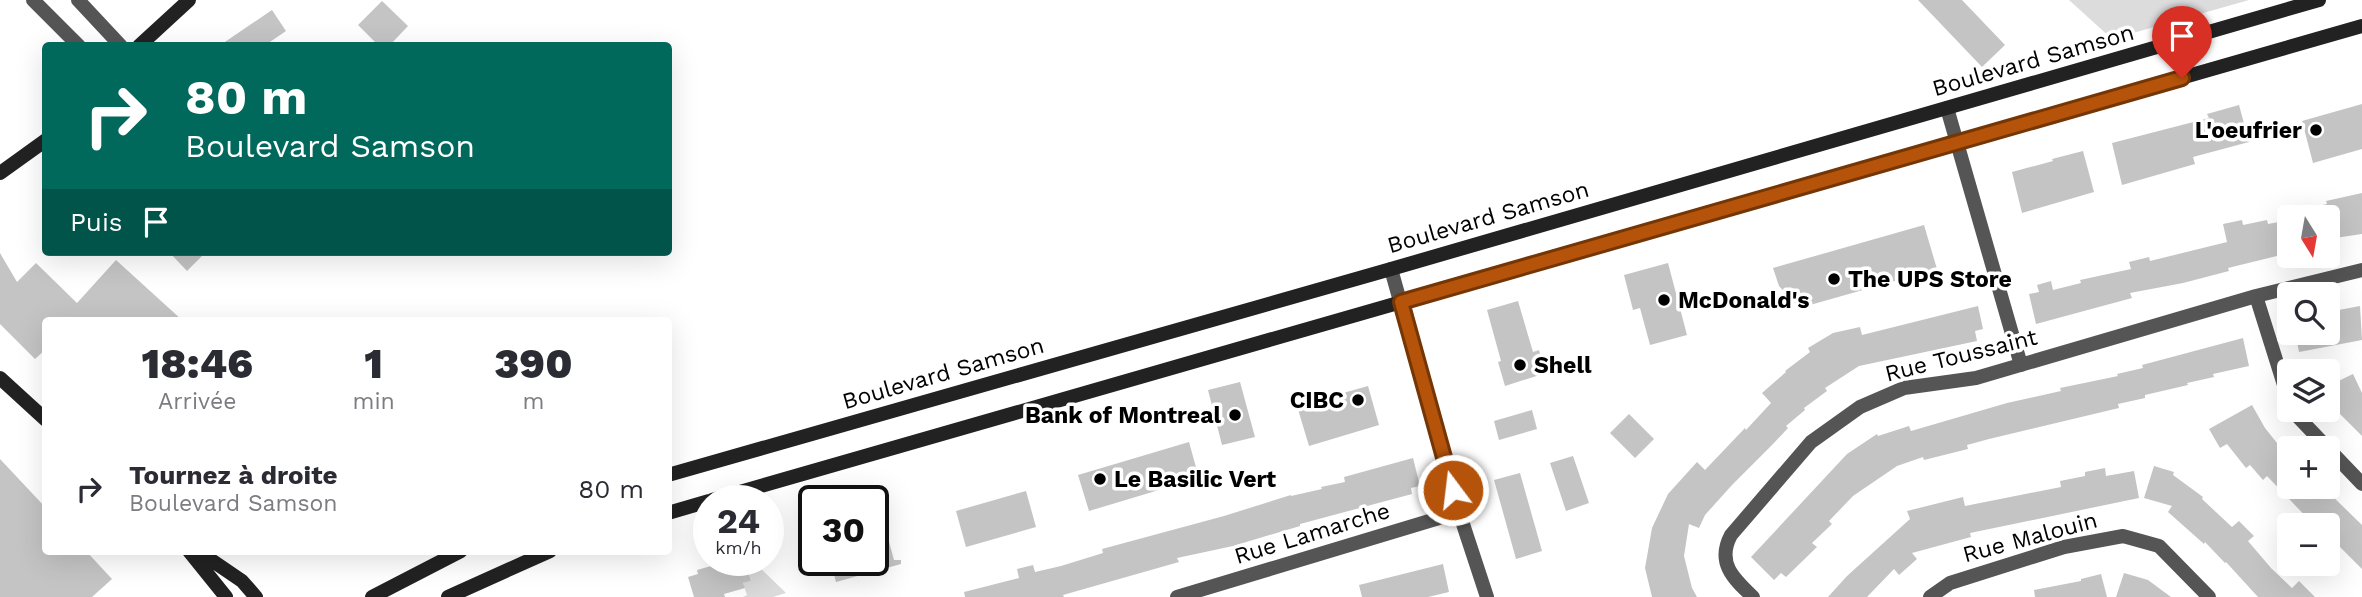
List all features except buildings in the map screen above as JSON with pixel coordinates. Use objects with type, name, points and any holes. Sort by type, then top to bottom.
[{"type":"street","points":[[33,0],[75,42]]},
{"type":"street","points":[[78,0],[117,42]]},
{"type":"street","points":[[143,42],[189,0]]},
{"type":"street","name":"Boulevard Samson","points":[[672,474],[2319,0]]},
{"type":"street","points":[[766,485],[2362,26]]},
{"type":"street","points":[[1947,108],[2021,365]]},
{"type":"street","points":[[0,173],[42,143]]},
{"type":"street","points":[[1391,269],[1459,512],[1487,597]]},
{"type":"street","name":"Rue Toussaint","points":[[1754,597],[1730,575],[1724,547],[1731,535],[1811,442],[1860,407],[1904,388],[1976,378],[2256,296],[2362,270]]},
{"type":"street","points":[[2256,296],[2277,363]]},
{"type":"street","points":[[0,378],[42,416]]},
{"type":"street","points":[[2303,422],[2362,484]]},
{"type":"street","points":[[672,512],[693,506]]},
{"type":"street","name":"Rue Lamarche","points":[[1177,597],[1203,593],[1459,512]]},
{"type":"street","name":"Rue Malouin","points":[[1930,597],[1950,583],[2064,547],[2123,536],[2159,545],[2209,597]]},
{"type":"street","points":[[192,555],[225,597]]},
{"type":"street","points":[[204,555],[242,581],[256,597]]},
{"type":"street","points":[[372,597],[452,555]]},
{"type":"street","points":[[448,597],[541,555]]},
{"type":"shaded area","points":[[2069,0],[2249,0],[2112,39]]},
{"type":"shaded area","points":[[750,576],[768,576],[786,593],[773,597],[743,597],[747,595],[743,583],[751,581]]},
{"type":"place","name":"L'oeufrier","points":[[2316,130]]},
{"type":"place","name":"The UPS Store","points":[[1834,279]]},
{"type":"place","name":"McDonald's","points":[[1664,300]]},
{"type":"place","name":"Shell","points":[[1520,365]]},
{"type":"place","name":"CIBC","points":[[1358,400]]},
{"type":"place","name":"Bank of Montreal","points":[[1235,415]]},
{"type":"place","name":"Le Basilic Vert","points":[[1100,479]]},
{"type":"route","points":[[1453,490],[1401,302],[2182,78]]}]
